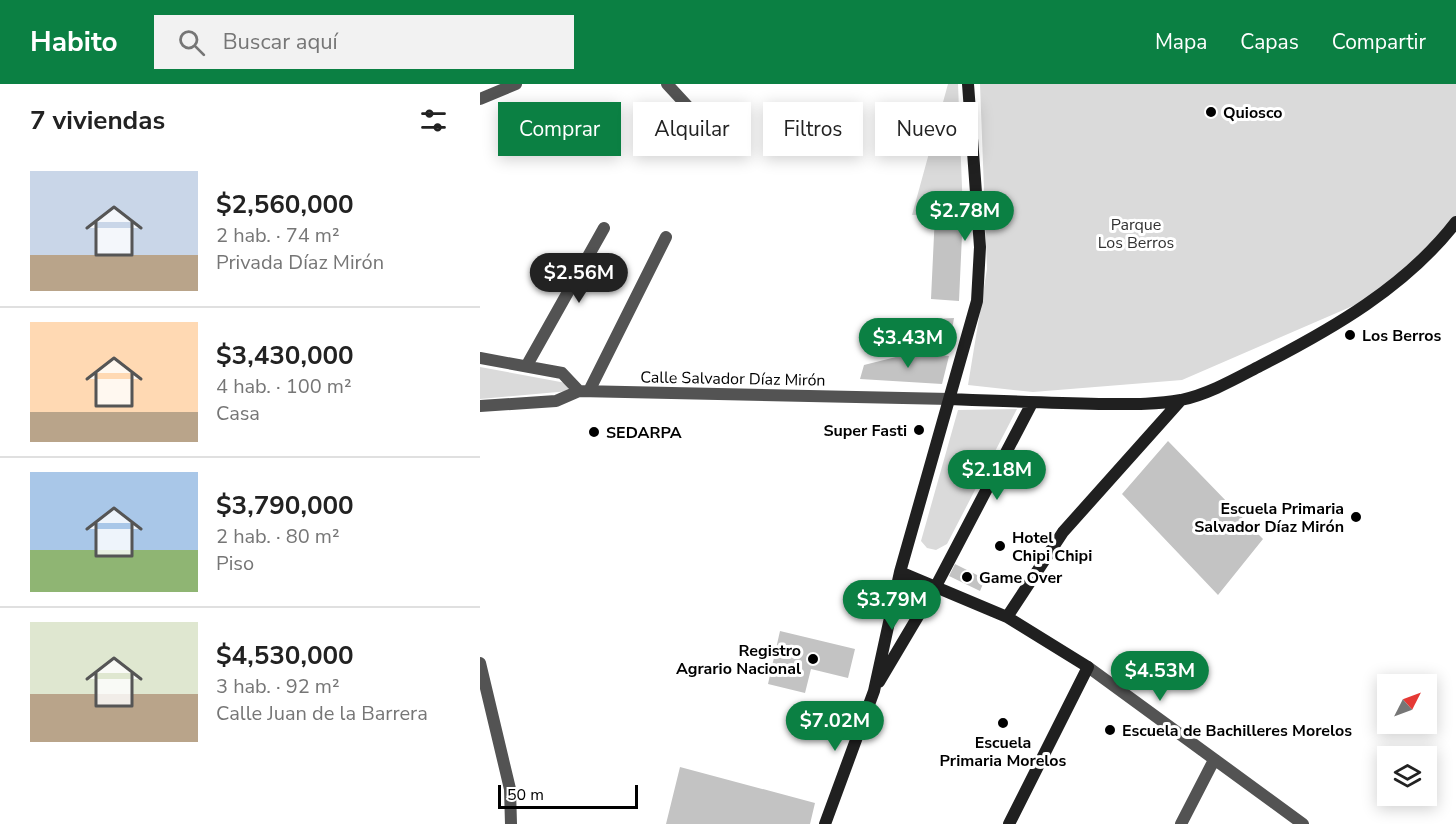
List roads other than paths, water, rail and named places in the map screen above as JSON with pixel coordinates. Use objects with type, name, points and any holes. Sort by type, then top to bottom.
[{"type":"main road","points":[[825,824],[874,691],[900,572],[977,301],[980,247],[968,84]]},
{"type":"main road","name":"Calle Salvador Díaz Mirón","points":[[950,399],[1032,403],[1139,404],[1181,400],[1217,388],[1309,341],[1369,303],[1414,269],[1452,233],[1456,222]]},
{"type":"main road","points":[[1007,617],[1063,532],[1181,400]]},
{"type":"main road","points":[[874,691],[936,586],[1032,403]]},
{"type":"main road","points":[[900,572],[1007,617],[1088,667],[1009,824]]},
{"type":"street","points":[[480,99],[516,84]]},
{"type":"street","points":[[667,84],[684,102]]},
{"type":"street","points":[[527,365],[604,228]]},
{"type":"street","points":[[480,358],[562,373],[584,391],[666,237]]},
{"type":"street","name":"Calle Salvador Díaz Mirón","points":[[480,406],[556,401],[584,391],[950,399]]},
{"type":"street","points":[[480,663],[510,789],[511,824]]},
{"type":"street","points":[[1088,667],[1303,824]]},
{"type":"street","points":[[1181,824],[1214,760]]},
{"type":"place","name":"Quiosco","points":[[1211,112]]},
{"type":"place","name":"Los Berros","points":[[1350,335]]},
{"type":"place","name":"Super Fasti","points":[[919,430]]},
{"type":"place","name":"SEDARPA","points":[[594,432]]},
{"type":"place","name":"Escuela Primaria Salvador Díaz Mirón","points":[[1356,517]]},
{"type":"place","name":"Hotel Chipi Chipi","points":[[1000,546]]},
{"type":"place","name":"Game Over","points":[[967,577]]},
{"type":"place","name":"Registro Agrario Nacional","points":[[813,659]]},
{"type":"place","name":"Escuela Primaria Morelos","points":[[1003,723]]},
{"type":"place","name":"Escuela de Bachilleres Morelos","points":[[1110,730]]},
{"type":"park label","name":"Parque Los Berros","points":[[1136,233]]}]
